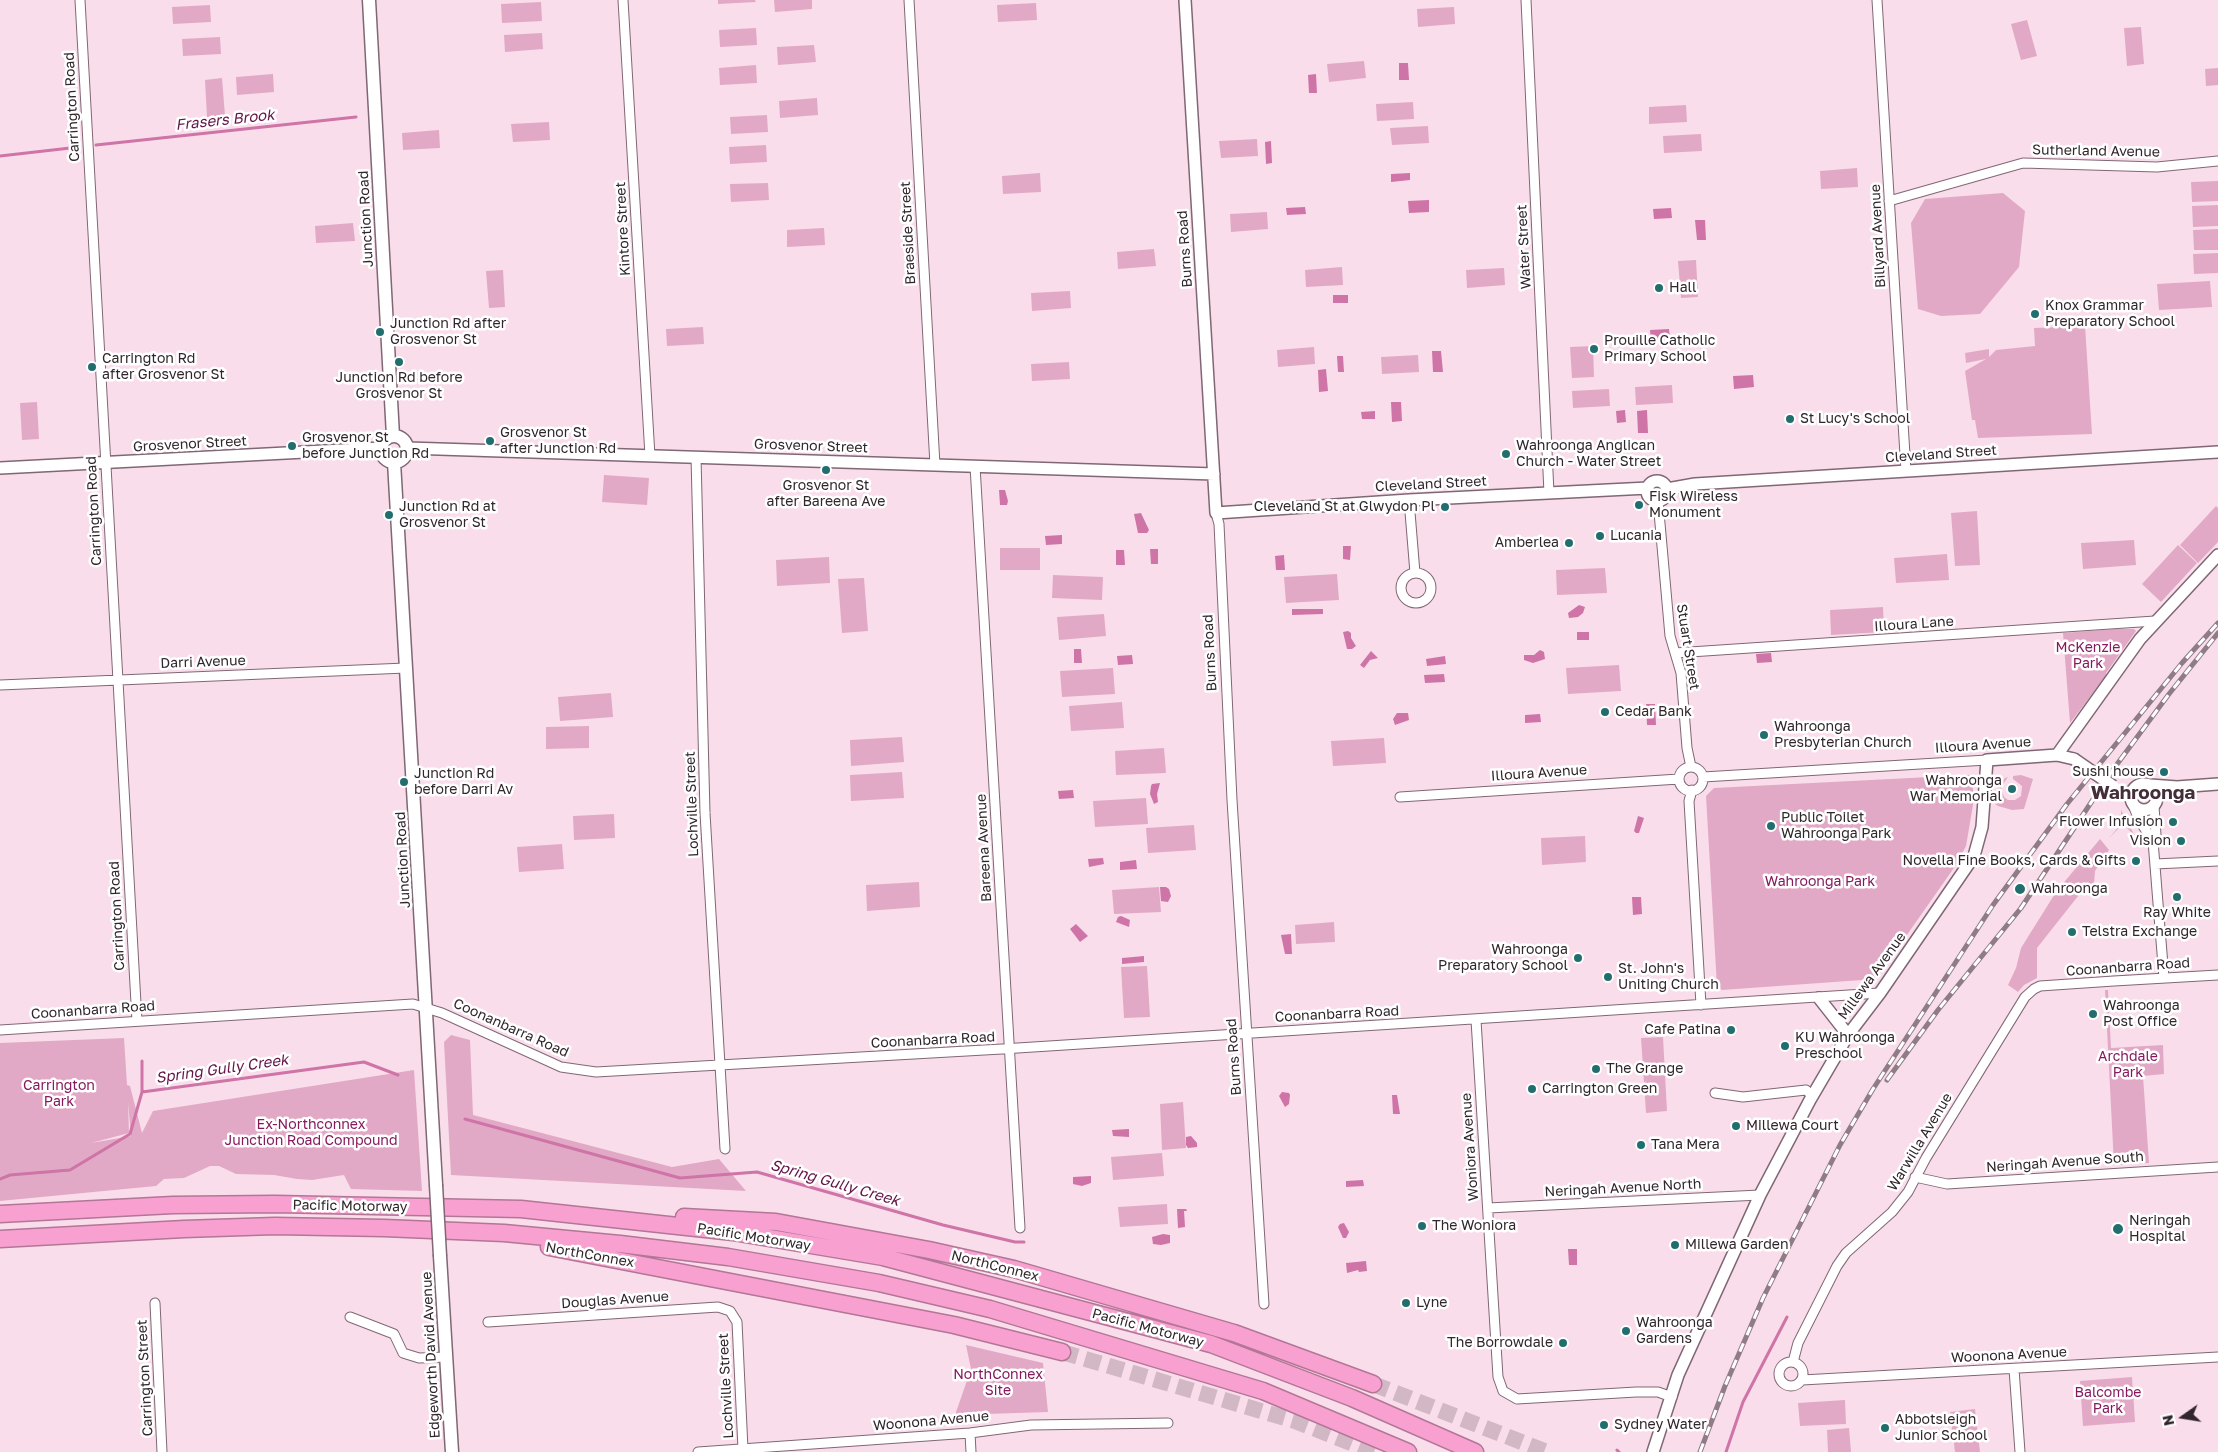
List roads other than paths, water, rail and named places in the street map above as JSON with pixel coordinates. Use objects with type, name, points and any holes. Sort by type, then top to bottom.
[{"type":"highway","name":"Pacific Motorway","points":[[0,1214],[173,1205],[275,1204],[521,1208],[733,1232],[883,1257],[1211,1344],[1352,1398],[1475,1452]]},
{"type":"highway","name":"NorthConnex","points":[[604,1218],[713,1217],[776,1222],[929,1250],[1014,1269],[1234,1333],[1372,1384]]},
{"type":"highway","name":"Pacific Motorway","points":[[0,1239],[275,1226],[384,1228],[504,1233],[728,1257],[879,1283],[962,1303],[1100,1341],[1263,1390],[1408,1452]]},
{"type":"highway","name":"NorthConnex","points":[[470,1233],[684,1272],[954,1325],[1062,1352]]},
{"type":"main road","name":"Junction Road","points":[[369,0],[393,436]]},
{"type":"main road","points":[[393,436],[403,439],[408,448],[404,458],[394,462],[385,458],[381,448],[386,439],[393,436]]},
{"type":"main road","name":"Junction Road","points":[[394,462],[440,1256]]},
{"type":"main road","name":"Edgeworth David Avenue","points":[[440,1256],[452,1452]]},
{"type":"street","name":"Carrington Road","points":[[80,0],[137,1021]]},
{"type":"street","name":"Kintore Street","points":[[623,0],[650,456]]},
{"type":"street","name":"Braeside Street","points":[[909,0],[935,465]]},
{"type":"street","name":"Burns Road","points":[[1185,0],[1216,512],[1219,524],[1264,1304]]},
{"type":"street","name":"Water Street","points":[[1526,0],[1549,492]]},
{"type":"street","name":"Billyard Avenue","points":[[1877,0],[1906,471]]},
{"type":"street","name":"Sutherland Avenue","points":[[1890,202],[2023,164],[2156,167],[2218,161]]},
{"type":"street","name":"Grosvenor Street","points":[[0,468],[381,448]]},
{"type":"street","name":"Grosvenor Street","points":[[408,448],[1214,474]]},
{"type":"street","name":"Cleveland Street","points":[[1667,488],[1695,484],[2218,452]]},
{"type":"street","name":"Lochville Street","points":[[696,457],[705,813],[725,1150]]},
{"type":"street","name":"Bareena Avenue","points":[[975,466],[1020,1228]]},
{"type":"street","points":[[1658,481],[1662,482],[1667,488],[1666,496],[1658,501],[1651,498],[1648,488],[1650,484],[1658,481]]},
{"type":"street","name":"Cleveland Street","points":[[1216,512],[1648,488]]},
{"type":"street","points":[[1409,500],[1415,573]]},
{"type":"street","name":"Stuart Street","points":[[1658,501],[1670,636],[1681,673],[1687,748],[1691,767]]},
{"type":"street","points":[[2057,755],[2128,654],[2155,621],[2218,555]]},
{"type":"street","name":"Illoura Lane","points":[[1675,653],[2155,621]]},
{"type":"street","name":"Darri Avenue","points":[[0,685],[406,668]]},
{"type":"street","name":"Illoura Avenue","points":[[1703,777],[2057,755],[2074,759],[2132,800]]},
{"type":"street","name":"Millewa Avenue","points":[[1653,1452],[1678,1376],[1760,1195],[1813,1096],[1848,1035],[1880,994],[1974,856],[1983,817],[1987,760]]},
{"type":"street","points":[[1691,767],[1700,770],[1703,777],[1700,787],[1692,790],[1683,787],[1679,779],[1682,771],[1691,767]]},
{"type":"street","name":"Illoura Avenue","points":[[1400,797],[1679,779]]},
{"type":"street","points":[[2164,978],[2153,841],[2139,820],[2132,800],[2136,786],[2143,784],[2177,787],[2218,784]]},
{"type":"street","points":[[2150,785],[2156,793],[2156,835],[2153,841]]},
{"type":"street","points":[[2132,800],[2142,810],[2149,810],[2177,787]]},
{"type":"street","points":[[1692,790],[1689,801],[1700,1005]]},
{"type":"street","points":[[2155,864],[2218,860]]},
{"type":"street","name":"Coonanbarra Road","points":[[2040,986],[2218,975]]},
{"type":"street","name":"Warwilla Avenue","points":[[1793,1362],[1798,1343],[1837,1266],[1846,1253],[1892,1212],[1908,1192],[1915,1177],[2025,997],[2040,986]]},
{"type":"street","name":"Coonanbarra Road","points":[[0,1030],[413,1004],[442,1013],[547,1062],[576,1071],[596,1072],[1009,1049],[1880,994]]},
{"type":"street","points":[[1819,998],[1848,1035]]},
{"type":"street","name":"Woniora Avenue","points":[[1476,1020],[1498,1377],[1503,1391],[1517,1399],[1636,1392],[1658,1392],[1672,1397]]},
{"type":"street","points":[[1714,1093],[1743,1097],[1806,1090],[1813,1096]]},
{"type":"street","name":"Neringah Avenue South","points":[[1915,1177],[1947,1184],[2218,1167]]},
{"type":"street","name":"Neringah Avenue North","points":[[1488,1208],[1760,1195]]},
{"type":"street","name":"Carrington Street","points":[[155,1303],[162,1452]]},
{"type":"street","name":"Douglas Avenue","points":[[488,1322],[718,1307],[730,1311],[737,1322]]},
{"type":"street","points":[[350,1317],[394,1334],[403,1353],[420,1358],[446,1357]]},
{"type":"street","name":"Lochville Street","points":[[737,1322],[743,1449]]},
{"type":"street","name":"Woonona Avenue","points":[[1802,1380],[2218,1356]]},
{"type":"street","points":[[1793,1362],[1801,1367],[1804,1373],[1802,1380],[1796,1385],[1788,1386],[1780,1377],[1780,1370],[1783,1364],[1793,1362]]},
{"type":"street","points":[[2014,1369],[2020,1452]]},
{"type":"street","name":"Woonona Avenue","points":[[698,1452],[970,1433],[1031,1425],[1168,1423]]},
{"type":"street","points":[[970,1433],[971,1452]]},
{"type":"waterway","name":"Frasers Brook","points":[[96,145],[356,117]]},
{"type":"waterway","name":"Frasers Brook","points":[[0,156],[79,147]]},
{"type":"waterway","name":"Spring Gully Creek","points":[[0,1179],[10,1175],[70,1170],[130,1134],[142,1092],[142,1061]]},
{"type":"waterway","name":"Spring Gully Creek","points":[[142,1092],[364,1062],[398,1075]]},
{"type":"waterway","name":"Spring Gully Creek","points":[[465,1119],[680,1178],[757,1172],[943,1225],[1015,1242],[1024,1242]]},
{"type":"waterway","points":[[1726,1452],[1743,1402],[1787,1317]]},
{"type":"tunnel","points":[[1062,1352],[1295,1421],[1374,1452]]},
{"type":"tunnel","points":[[1373,1384],[1547,1452]]},
{"type":"railway","points":[[1700,1452],[1725,1386],[1763,1298],[1840,1145],[1873,1089],[1993,905],[2067,804],[2182,663],[2218,623]]},
{"type":"railway","points":[[1887,1080],[1938,1010],[2021,908],[2112,771],[2169,694],[2218,633]]},
{"type":"place","name":"Hall","points":[[1659,288]]},
{"type":"place","name":"Knox Grammar Preparatory School","points":[[2035,314]]},
{"type":"place","name":"Junction Rd after Grosvenor St","points":[[380,332]]},
{"type":"place","name":"Prouille Catholic Primary School","points":[[1594,349]]},
{"type":"place","name":"Junction Rd before Grosvenor St","points":[[399,362]]},
{"type":"place","name":"Carrington Rd after Grosvenor St","points":[[92,367]]},
{"type":"place","name":"St Lucy's School","points":[[1790,419]]},
{"type":"place","name":"Grosvenor St after Junction Rd","points":[[490,441]]},
{"type":"place","name":"Grosvenor St before Junction Rd","points":[[292,446]]},
{"type":"place","name":"Wahroonga Anglican Church - Water Street","points":[[1506,454]]},
{"type":"place","name":"Grosvenor St after Bareena Ave","points":[[826,470]]},
{"type":"place","name":"Fisk Wireless Monument","points":[[1639,505]]},
{"type":"place","name":"Cleveland St at Glwydon Pl","points":[[1445,507]]},
{"type":"place","name":"Junction Rd at Grosvenor St","points":[[389,515]]},
{"type":"place","name":"Lucania","points":[[1600,536]]},
{"type":"place","name":"Amberlea","points":[[1569,543]]},
{"type":"place","name":"Cedar Bank","points":[[1605,712]]},
{"type":"place","name":"Wahroonga Presbyterian Church","points":[[1764,735]]},
{"type":"place","name":"Sushi house","points":[[2164,772]]},
{"type":"place","name":"Junction Rd before Darri Av","points":[[404,782]]},
{"type":"place","name":"Wahroonga War Memorial","points":[[2012,789]]},
{"type":"place","name":"Flower Infusion","points":[[2173,822]]},
{"type":"place","name":"Public Toilet Wahroonga Park","points":[[1771,826]]},
{"type":"place","name":"Vision","points":[[2181,841]]},
{"type":"place","name":"Novella Fine Books, Cards & Gifts","points":[[2136,861]]},
{"type":"place","name":"Wahroonga","points":[[2020,889]]},
{"type":"place","name":"Ray White","points":[[2177,897]]},
{"type":"place","name":"Telstra Exchange","points":[[2072,932]]},
{"type":"place","name":"Wahroonga Preparatory School","points":[[1578,958]]},
{"type":"place","name":"St. John's Uniting Church","points":[[1608,977]]},
{"type":"place","name":"Wahroonga Post Office","points":[[2093,1014]]},
{"type":"place","name":"Cafe Patina","points":[[1731,1030]]},
{"type":"place","name":"KU Wahroonga Preschool","points":[[1785,1046]]},
{"type":"place","name":"The Grange","points":[[1596,1069]]},
{"type":"place","name":"Carrington Green","points":[[1532,1089]]},
{"type":"place","name":"Millewa Court","points":[[1736,1126]]},
{"type":"place","name":"Tana Mera","points":[[1641,1145]]},
{"type":"place","name":"The Woniora","points":[[1422,1226]]},
{"type":"place","name":"Neringah Hospital","points":[[2118,1229]]},
{"type":"place","name":"Millewa Garden","points":[[1675,1245]]},
{"type":"place","name":"Lyne","points":[[1406,1303]]},
{"type":"place","name":"Wahroonga Gardens","points":[[1626,1331]]},
{"type":"place","name":"The Borrowdale","points":[[1563,1343]]},
{"type":"place","name":"Sydney Water","points":[[1604,1425]]},
{"type":"place","name":"Abbotsleigh Junior School","points":[[1885,1428]]},
{"type":"district","name":"Wahroonga","points":[[2143,793]]},
{"type":"park label","name":"McKenzie Park","points":[[2088,656]]},
{"type":"park label","name":"Wahroonga Park","points":[[1820,882]]},
{"type":"park label","name":"Archdale Park","points":[[2128,1066]]},
{"type":"park label","name":"Carrington Park","points":[[59,1094]]},
{"type":"park label","name":"Ex-Northconnex Junction Road Compound","points":[[311,1134]]},
{"type":"park label","name":"NorthConnex Site","points":[[998,1384]]},
{"type":"park label","name":"Balcombe Park","points":[[2108,1402]]}]
